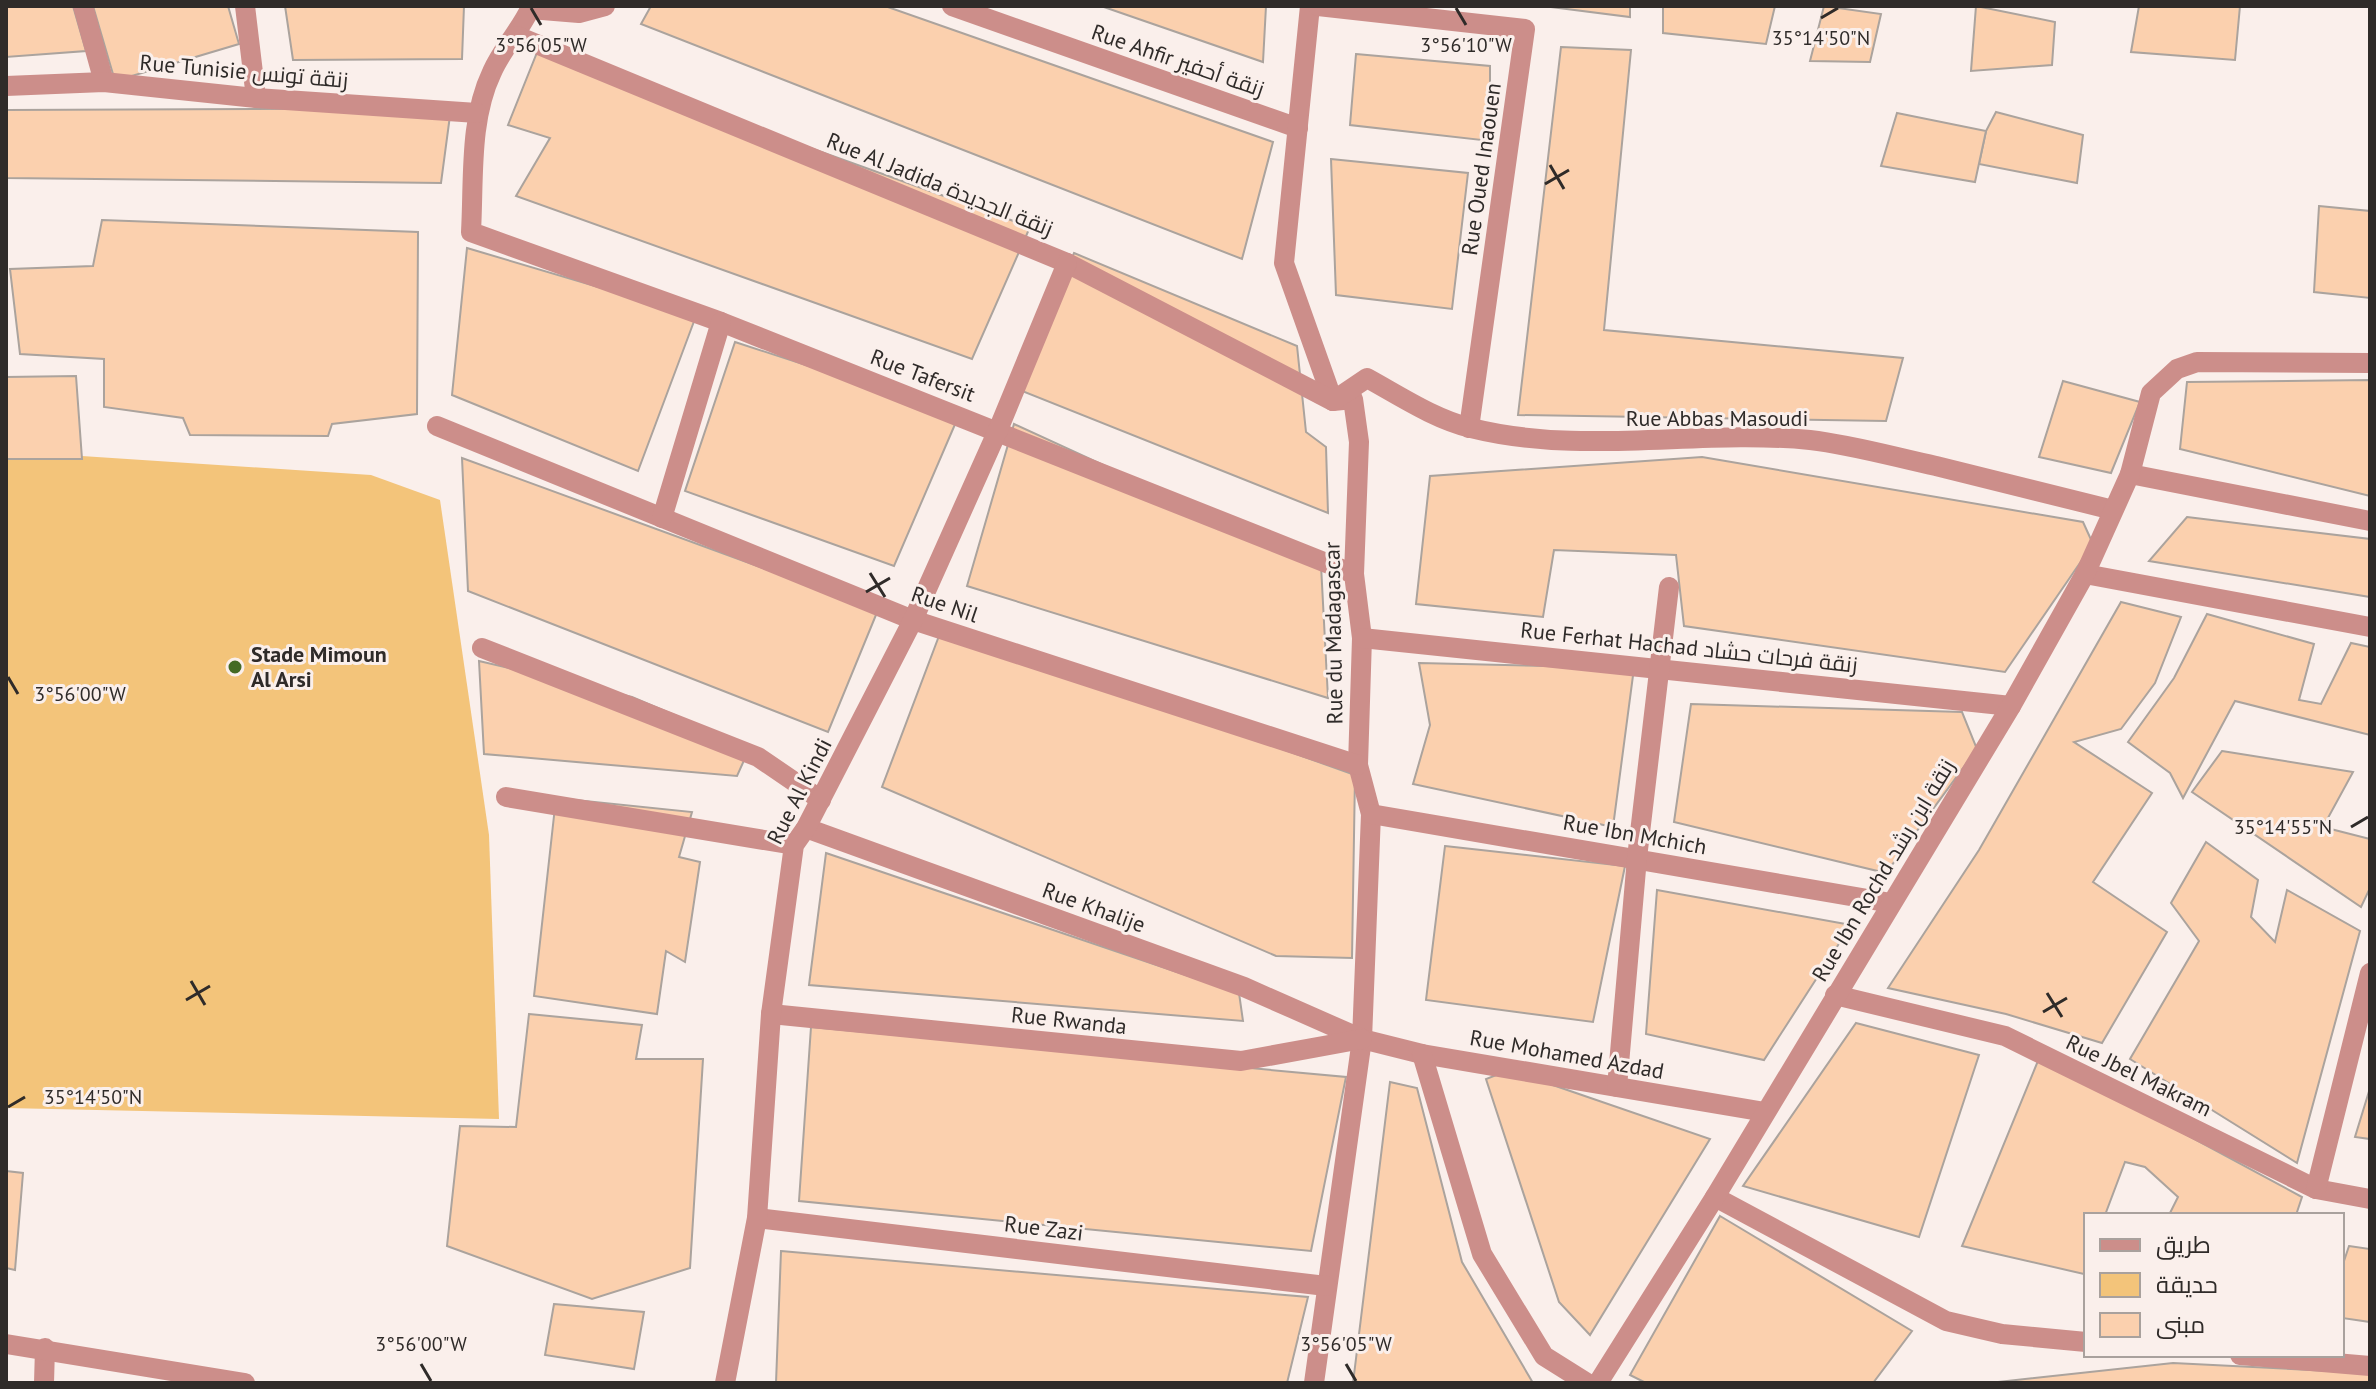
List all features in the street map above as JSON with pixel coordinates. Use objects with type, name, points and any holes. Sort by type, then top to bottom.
[{"type":"street","points":[[83,6],[104,82]]},
{"type":"street","points":[[245,6],[256,98]]},
{"type":"street","points":[[477,113],[491,74],[505,48],[517,36],[527,7],[579,13],[605,6]]},
{"type":"street","name":"Rue Ahfir زنقة أحفير","points":[[952,6],[1298,128]]},
{"type":"street","points":[[1310,6],[1284,263],[1333,401]]},
{"type":"street","name":"Rue Oued Inaouen","points":[[1318,6],[1525,29],[1469,428]]},
{"type":"street","name":"Rue Al Jadida زنقة الجديدة","points":[[517,36],[1067,263],[1333,401]]},
{"type":"street","name":"Rue Tunisie زنقة تونس","points":[[6,86],[104,82],[256,98],[477,113]]},
{"type":"street","name":"Rue Tafersit","points":[[477,113],[471,232],[721,322],[1354,574]]},
{"type":"street","name":"Rue Al Kindi","points":[[725,1383],[757,1218],[771,1014],[794,845],[821,800],[913,620],[998,430],[1067,263]]},
{"type":"street","points":[[662,518],[721,322]]},
{"type":"street","name":"Rue Ibn Rochd زنقة ابن رشد","points":[[1598,1383],[1715,1197],[2011,706],[2085,574],[2130,474],[2151,393],[2177,369],[2219,360],[2370,363]]},
{"type":"street","name":"Rue Abbas Masoudi","points":[[1333,401],[1367,378],[1419,407],[1469,428],[1540,440],[1609,443],[1751,438],[1811,440],[1872,451],[2113,510]]},
{"type":"street","name":"Rue du Madagascar","points":[[1314,1383],[1362,1039],[1371,814],[1358,765],[1362,638],[1354,574],[1359,442],[1353,399],[1333,401]]},
{"type":"street","name":"Rue Nil","points":[[437,426],[913,620],[1358,765]]},
{"type":"street","points":[[2130,474],[2370,521]]},
{"type":"street","points":[[2085,574],[2370,627]]},
{"type":"street","points":[[1617,1087],[1637,858],[1669,587]]},
{"type":"street","name":"Rue Ferhat Hachad زنقة فرحات حشاد","points":[[1362,638],[1660,666],[2011,706]]},
{"type":"street","points":[[482,648],[758,757],[821,800]]},
{"type":"street","points":[[506,797],[794,845]]},
{"type":"street","name":"Rue Ibn Mchich","points":[[1371,814],[1891,903]]},
{"type":"street","name":"Rue Khalije","points":[[806,828],[1244,987],[1362,1039]]},
{"type":"street","points":[[2316,1189],[2369,983]]},
{"type":"street","name":"Rue Jbel Makram","points":[[1835,995],[2005,1036],[2316,1189],[2370,1199]]},
{"type":"street","name":"Rue Rwanda","points":[[771,1014],[1241,1061],[1362,1039]]},
{"type":"street","name":"Rue Mohamed Azdad","points":[[1362,1039],[1422,1054],[1765,1112]]},
{"type":"street","points":[[1422,1054],[1482,1254],[1544,1356],[1587,1383]]},
{"type":"street","points":[[1715,1197],[1946,1321],[2002,1334],[2084,1342]]},
{"type":"street","name":"Rue Zazi","points":[[757,1218],[1326,1286]]},
{"type":"street","points":[[6,1344],[245,1383]]},
{"type":"street","points":[[44,1383],[45,1348]]},
{"type":"street","points":[[2264,1357],[2370,1366]]},
{"type":"green space","name":"Stade Mimoun Al Arsi","points":[[6,451],[371,475],[440,500],[489,835],[499,1119],[6,1108]]},
{"type":"building","points":[[6,6],[73,6],[86,51],[6,57]]},
{"type":"building","points":[[93,6],[228,6],[239,44],[115,81]]},
{"type":"building","points":[[285,6],[464,6],[462,59],[293,60]]},
{"type":"building","points":[[651,6],[885,6],[1273,142],[1242,259],[641,24]]},
{"type":"building","points":[[1101,6],[1266,6],[1263,62]]},
{"type":"building","points":[[1543,6],[1630,6],[1630,17]]},
{"type":"building","points":[[1663,6],[1775,6],[1766,44],[1663,33]]},
{"type":"building","points":[[1824,6],[1881,14],[1870,62],[1810,61]]},
{"type":"building","points":[[1976,6],[2055,22],[2052,65],[1971,71]]},
{"type":"building","points":[[2139,6],[2240,6],[2235,60],[2131,52]]},
{"type":"building","points":[[1561,47],[1631,50],[1604,330],[1903,358],[1886,421],[1518,415]]},
{"type":"building","points":[[538,50],[1030,227],[972,359],[516,196],[550,138],[508,125]]},
{"type":"building","points":[[1356,54],[1490,66],[1490,141],[1350,125]]},
{"type":"building","points":[[451,108],[441,183],[6,178],[6,110]]},
{"type":"building","points":[[1996,112],[2083,135],[2077,183],[1979,164],[1986,131]]},
{"type":"building","points":[[1897,113],[1986,131],[1975,182],[1881,166]]},
{"type":"building","points":[[1331,159],[1468,173],[1452,309],[1336,295]]},
{"type":"building","points":[[2319,206],[2370,211],[2370,298],[2314,292]]},
{"type":"building","points":[[102,220],[418,232],[417,414],[332,424],[328,436],[190,435],[183,418],[104,407],[104,359],[20,354],[10,269],[93,266]]},
{"type":"building","points":[[467,248],[696,316],[638,471],[452,395]]},
{"type":"building","points":[[1074,253],[1297,346],[1306,432],[1326,447],[1328,513],[1022,391]]},
{"type":"building","points":[[735,342],[959,415],[894,566],[685,491]]},
{"type":"building","points":[[76,376],[82,459],[6,459],[6,377]]},
{"type":"building","points":[[2370,380],[2370,496],[2180,449],[2187,382]]},
{"type":"building","points":[[2063,381],[2140,402],[2111,473],[2039,457]]},
{"type":"building","points":[[1014,424],[1321,565],[1328,698],[967,586]]},
{"type":"building","points":[[1702,457],[2083,522],[2093,544],[2005,672],[1684,626],[1676,555],[1554,550],[1543,617],[1416,604],[1430,476]]},
{"type":"building","points":[[462,458],[878,610],[828,732],[468,591]]},
{"type":"building","points":[[2187,517],[2370,539],[2370,597],[2149,561]]},
{"type":"building","points":[[2121,602],[2181,617],[2155,683],[2121,729],[2074,742],[2152,793],[2093,882],[2167,932],[2102,1043],[2006,1014],[1888,988],[1979,850]]},
{"type":"building","points":[[2207,614],[2314,644],[2299,700],[2321,704],[2351,643],[2370,647],[2370,735],[2235,701],[2183,798],[2170,773],[2128,742],[2174,678]]},
{"type":"building","points":[[942,628],[1355,775],[1352,958],[1276,956],[882,787]]},
{"type":"building","points":[[479,661],[632,697],[750,747],[737,776],[484,754]]},
{"type":"building","points":[[1419,663],[1634,668],[1613,827],[1413,784],[1430,725]]},
{"type":"building","points":[[1691,704],[1962,712],[1977,749],[1886,873],[1674,822]]},
{"type":"building","points":[[2222,751],[2353,772],[2323,827],[2370,839],[2370,888],[2361,907],[2192,792]]},
{"type":"building","points":[[556,798],[692,812],[679,857],[700,862],[685,962],[666,951],[657,1014],[534,996]]},
{"type":"building","points":[[2206,842],[2258,880],[2251,917],[2275,942],[2287,890],[2360,931],[2297,1163],[2130,1059],[2199,941],[2171,903]]},
{"type":"building","points":[[1445,846],[1625,866],[1593,1022],[1426,1000]]},
{"type":"building","points":[[826,853],[1239,993],[1243,1021],[809,985]]},
{"type":"building","points":[[1657,890],[1851,925],[1764,1060],[1646,1034]]},
{"type":"building","points":[[529,1014],[642,1025],[636,1059],[703,1059],[690,1268],[592,1299],[447,1246],[460,1126],[516,1127]]},
{"type":"building","points":[[1856,1023],[1979,1055],[1919,1237],[1743,1186]]},
{"type":"building","points":[[811,1027],[1346,1077],[1311,1251],[799,1201]]},
{"type":"building","points":[[2040,1056],[2302,1197],[2297,1213],[2170,1213],[2178,1197],[2145,1167],[2125,1162],[2106,1213],[2084,1213],[2084,1274],[1962,1246]]},
{"type":"building","points":[[1509,1070],[1710,1139],[1590,1335],[1559,1302],[1486,1079]]},
{"type":"building","points":[[1390,1082],[1417,1088],[1462,1262],[1533,1383],[1353,1383]]},
{"type":"building","points":[[2370,1088],[2370,1139],[2355,1137]]},
{"type":"building","points":[[6,1171],[23,1173],[15,1270],[6,1268]]},
{"type":"building","points":[[1720,1216],[1912,1331],[1873,1383],[1646,1383],[1630,1375]]},
{"type":"building","points":[[2349,1246],[2370,1249],[2370,1322],[2344,1318],[2344,1261]]},
{"type":"building","points":[[781,1251],[1308,1297],[1287,1383],[776,1383]]},
{"type":"building","points":[[554,1304],[644,1312],[634,1369],[545,1355]]},
{"type":"building","points":[[2173,1363],[2370,1373],[2370,1383],[1989,1383]]},
{"type":"place","name":"Stade Mimoun Al Arsi","points":[[235,667]]}]
